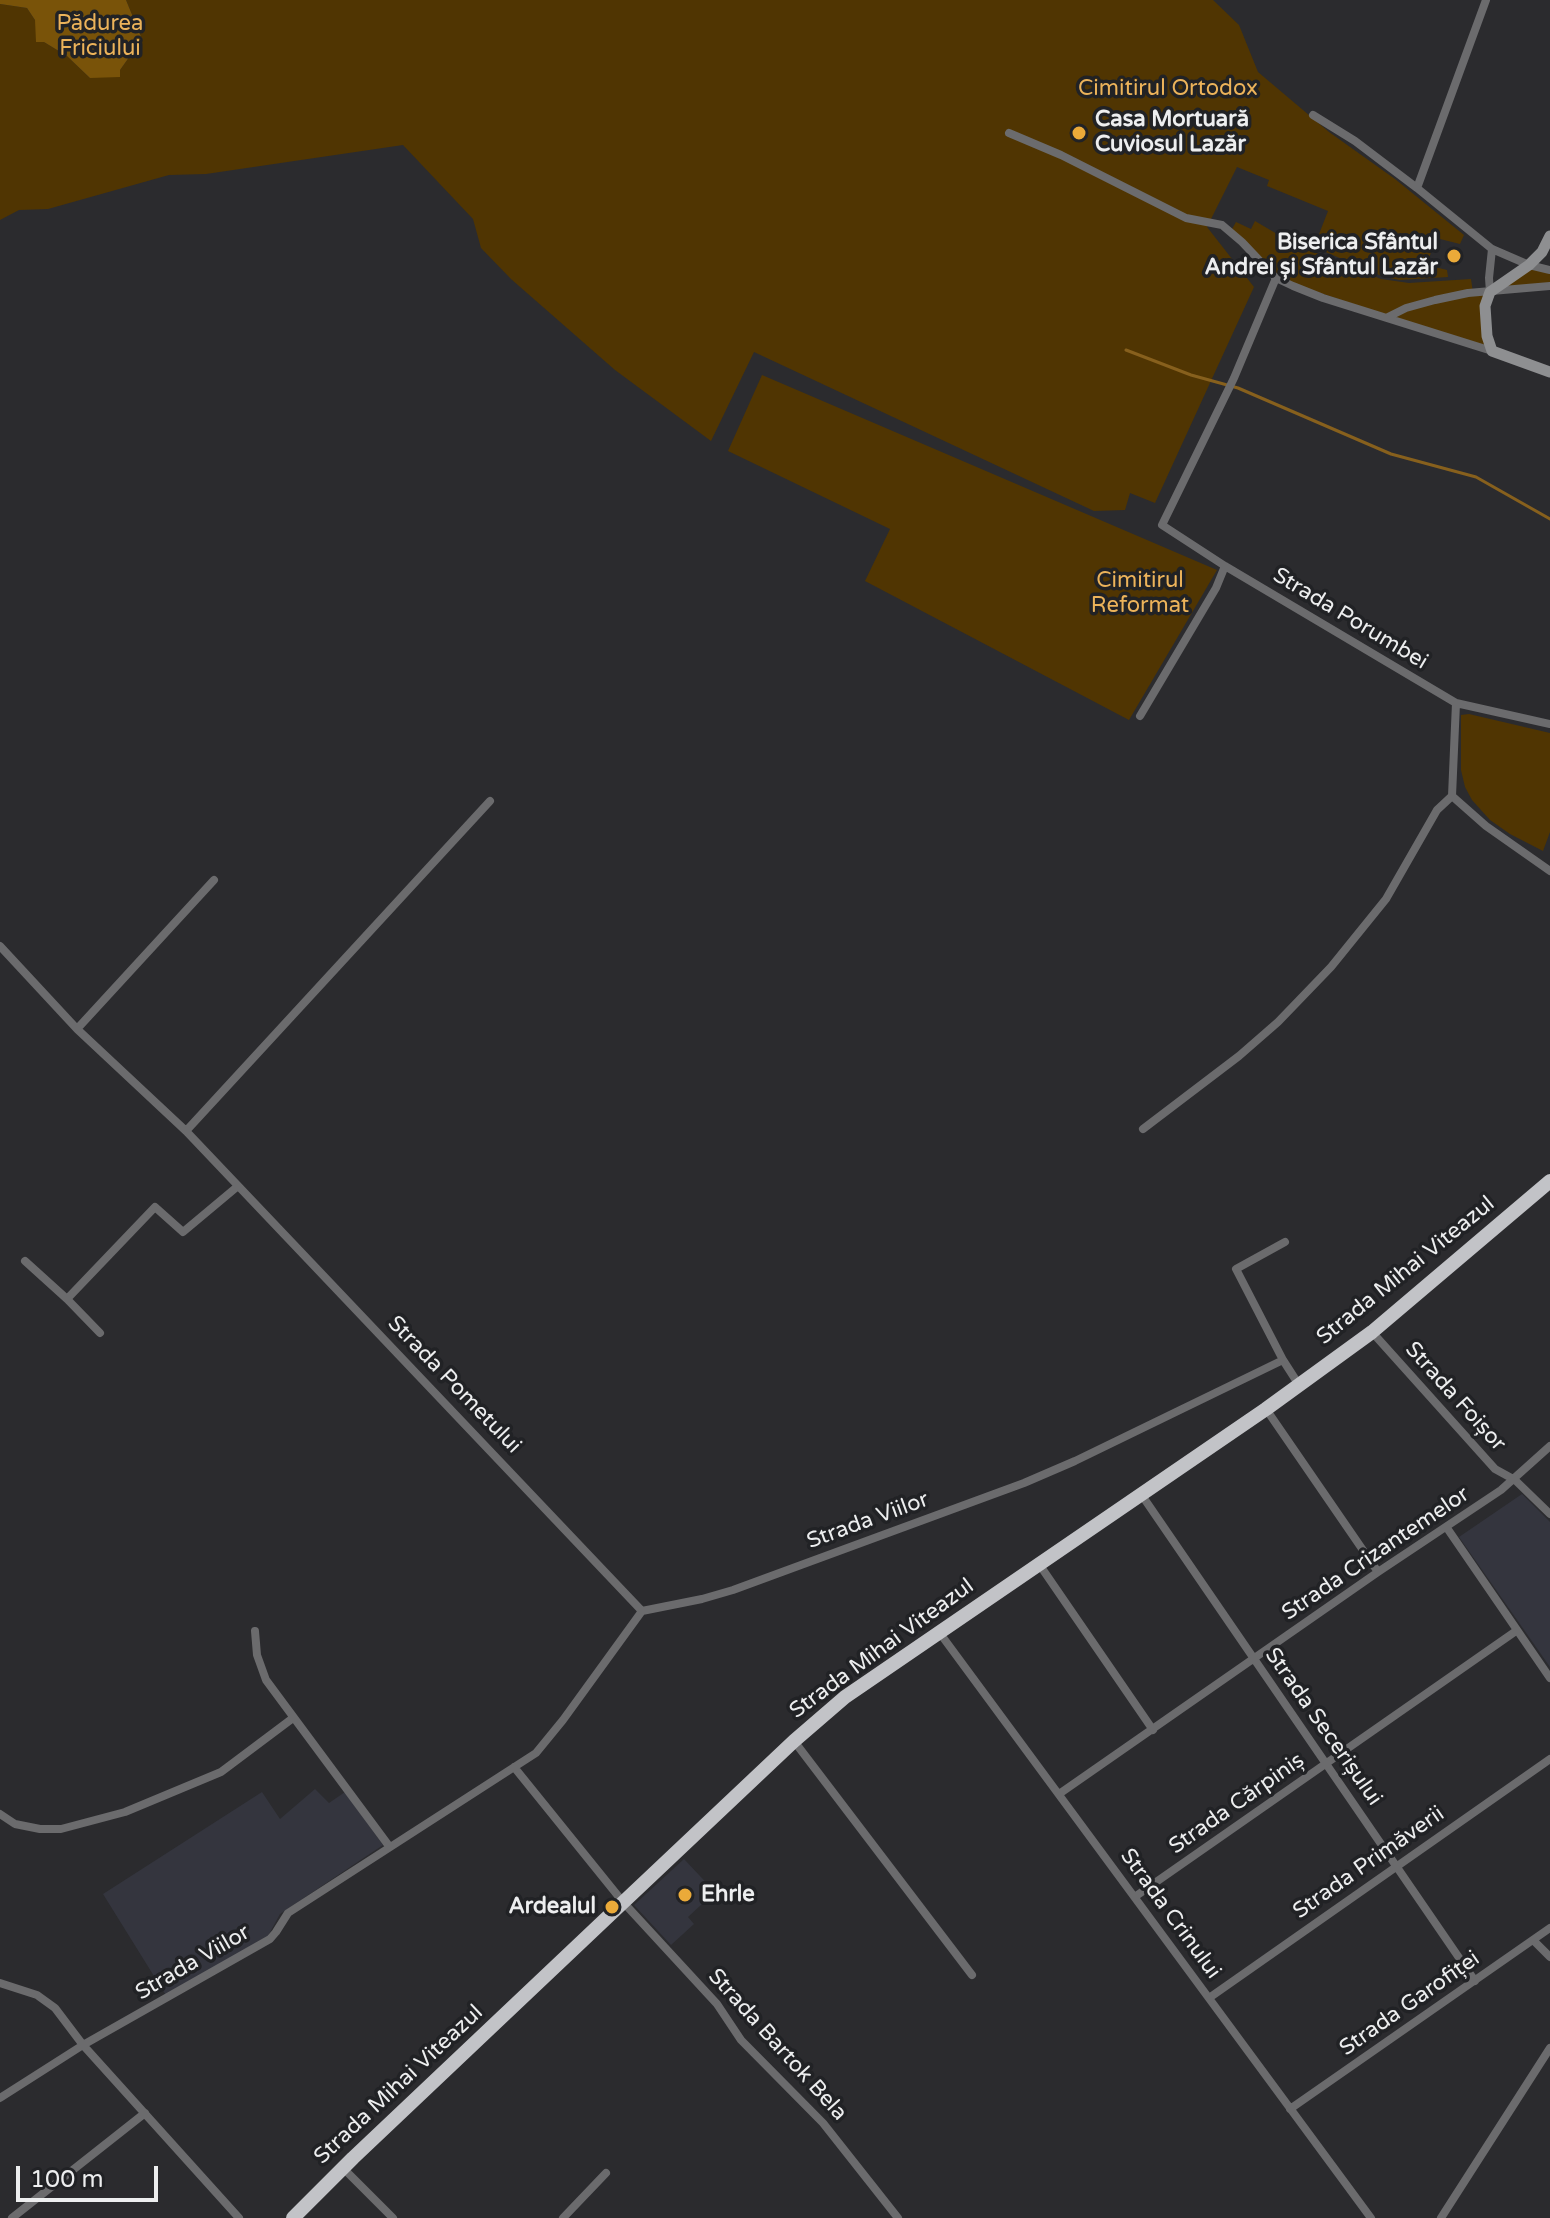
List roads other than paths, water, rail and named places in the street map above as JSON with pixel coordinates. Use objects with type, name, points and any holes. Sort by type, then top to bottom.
[{"type":"highway","name":"Strada Mihai Viteazul","points":[[293,2218],[623,1902],[845,1697],[1266,1409],[1372,1332],[1550,1181]]},
{"type":"street","points":[[1417,188],[1486,0]]},
{"type":"street","points":[[1313,115],[1355,141],[1492,249],[1529,265],[1550,270]]},
{"type":"street","points":[[1009,133],[1061,155],[1186,218],[1222,225],[1276,278],[1323,298],[1550,372]]},
{"type":"street","points":[[1490,292],[1529,265],[1542,252],[1550,236]]},
{"type":"street","points":[[1492,249],[1490,292],[1485,306],[1487,336],[1492,351]]},
{"type":"street","name":"Strada Porumbei","points":[[1276,278],[1234,378],[1162,525],[1225,566],[1456,703],[1550,724]]},
{"type":"street","points":[[1388,317],[1421,302],[1468,293],[1550,286]]},
{"type":"street","points":[[1140,716],[1216,588],[1225,566]]},
{"type":"street","points":[[1143,1129],[1239,1056],[1278,1022],[1331,967],[1386,899],[1437,810],[1452,796],[1456,703]]},
{"type":"street","points":[[1452,796],[1486,826],[1550,871]]},
{"type":"street","points":[[186,1131],[490,801]]},
{"type":"street","points":[[77,1029],[214,880]]},
{"type":"street","name":"Strada Pometului","points":[[0,946],[77,1029],[186,1131],[642,1611]]},
{"type":"street","points":[[67,1299],[155,1207],[183,1232],[238,1186]]},
{"type":"street","points":[[1285,1242],[1236,1269],[1299,1385]]},
{"type":"street","points":[[25,1261],[100,1333]]},
{"type":"street","name":"Strada Foișor","points":[[1372,1332],[1495,1469],[1515,1480],[1550,1514]]},
{"type":"street","name":"Strada Viilor","points":[[0,2098],[83,2045],[270,1939],[288,1913],[536,1753],[642,1611],[733,1590],[1024,1483],[1283,1360]]},
{"type":"street","points":[[1266,1409],[1378,1572]]},
{"type":"street","name":"Strada Crizantemelor","points":[[1059,1794],[1515,1480],[1550,1446]]},
{"type":"street","name":"Strada Secerișului","points":[[1141,1494],[1475,1981]]},
{"type":"street","points":[[1447,1528],[1550,1678]]},
{"type":"street","points":[[1038,1563],[1153,1730]]},
{"type":"street","points":[[255,1631],[260,1667],[266,1680],[389,1846]]},
{"type":"street","name":"Strada Cărpiniș","points":[[1136,1896],[1516,1631]]},
{"type":"street","name":"Strada Crinului","points":[[939,1632],[1371,2218]]},
{"type":"street","points":[[0,1814],[15,1824],[61,1829],[125,1812],[221,1772],[293,1718]]},
{"type":"street","points":[[794,1741],[972,1975]]},
{"type":"street","name":"Strada Primăverii","points":[[1209,1998],[1550,1759]]},
{"type":"street","points":[[514,1767],[623,1902]]},
{"type":"street","name":"Strada Bartok Bela","points":[[623,1902],[717,2004],[741,2040],[823,2123],[898,2218]]},
{"type":"street","name":"Strada Garofiței","points":[[1290,2109],[1550,1928]]},
{"type":"street","points":[[1533,1940],[1550,1957]]},
{"type":"street","points":[[0,1983],[37,1995],[55,2008],[83,2045],[239,2218]]},
{"type":"street","points":[[1441,2218],[1550,2048]]},
{"type":"street","points":[[12,2218],[145,2113]]},
{"type":"street","points":[[343,2168],[393,2218]]},
{"type":"street","points":[[563,2218],[606,2173]]},
{"type":"waterway","points":[[1126,350],[1191,375],[1238,388],[1391,454],[1476,477],[1550,519]]},
{"type":"place","name":"Casa Mortuară Cuviosul Lazăr","points":[[1079,133]]},
{"type":"place","name":"Biserica Sfântul Andrei și Sfântul Lazăr","points":[[1454,256]]},
{"type":"place","name":"Ehrle","points":[[685,1895]]},
{"type":"place","name":"Ardealul","points":[[612,1907]]},
{"type":"park label","name":"Pădurea Friciului","points":[[100,36]]},
{"type":"park label","name":"Cimitirul Ortodox","points":[[1168,89]]},
{"type":"park label","name":"Cimitirul Reformat","points":[[1140,594]]}]
